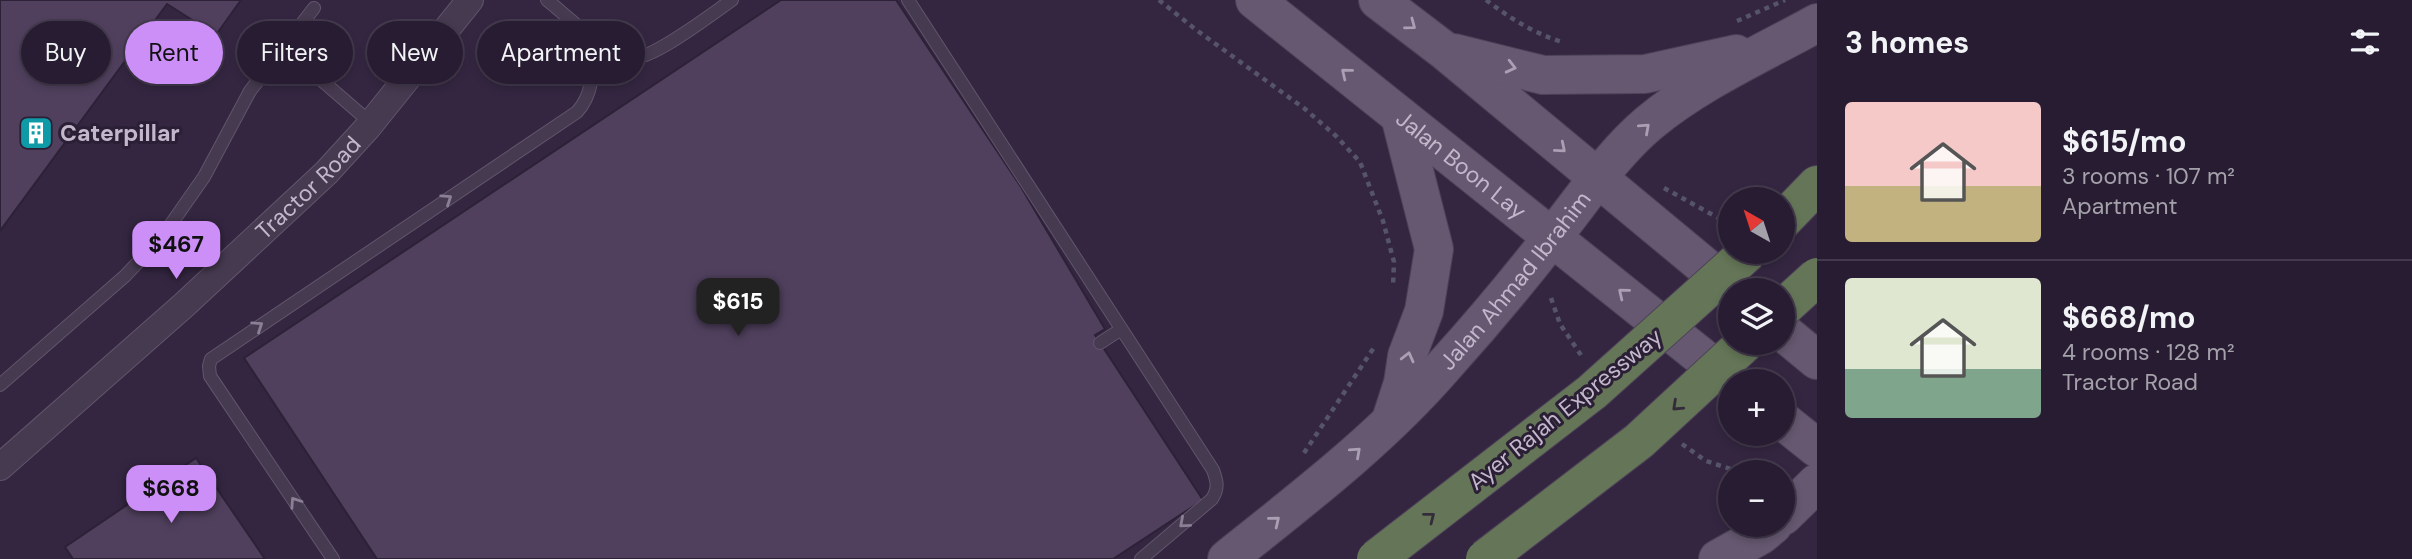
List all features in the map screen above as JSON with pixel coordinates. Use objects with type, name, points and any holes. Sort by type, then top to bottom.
[{"type":"highway","points":[[1796,207],[1817,185]]},
{"type":"highway","name":"Ayer Rajah Expressway","points":[[1376,559],[1592,392],[1735,264]]},
{"type":"highway","points":[[1795,297],[1817,277]]},
{"type":"highway","points":[[1485,559],[1639,441],[1732,355]]},
{"type":"main road","name":"Jalan Boon Lay","points":[[1255,0],[1718,370]]},
{"type":"main road","points":[[1378,0],[1445,51],[1720,278]]},
{"type":"main road","name":"Jalan Ahmad Ibrahim","points":[[1227,559],[1323,482],[1390,422],[1444,366],[1553,237],[1614,157],[1631,140],[1677,102],[1817,23]]},
{"type":"main road","points":[[1445,51],[1543,75],[1645,74],[1779,44]]},
{"type":"main road","points":[[1390,422],[1403,383],[1407,356],[1424,311],[1434,249],[1399,116]]},
{"type":"main road","points":[[1795,342],[1817,360]]},
{"type":"main road","points":[[1795,431],[1817,448]]},
{"type":"main road","points":[[1795,504],[1817,483]]},
{"type":"main road","points":[[1718,559],[1757,537]]},
{"type":"street","name":"Tractor Road","points":[[0,467],[184,306],[326,173],[370,124],[470,0]]},
{"type":"lane","points":[[547,0],[572,21]]},
{"type":"lane","points":[[645,55],[656,51],[733,0]]},
{"type":"lane","points":[[908,0],[1027,189],[1213,470],[1217,481],[1212,499],[1140,559]]},
{"type":"lane","points":[[304,21],[314,8]]},
{"type":"lane","points":[[0,385],[125,276],[162,237],[204,177],[255,84]]},
{"type":"lane","points":[[325,84],[370,124]]},
{"type":"lane","points":[[333,559],[210,376],[211,359],[577,112],[585,103],[592,84]]},
{"type":"lane","points":[[1100,343],[1120,330]]},
{"type":"path","points":[[1159,0],[1306,109],[1360,162],[1383,221],[1394,262],[1393,296]]},
{"type":"path","points":[[1486,0],[1540,34],[1564,42]]},
{"type":"path","points":[[1733,23],[1784,0]]},
{"type":"path","points":[[1663,188],[1718,218]]},
{"type":"path","points":[[1301,457],[1377,342]]},
{"type":"building","name":"Caterpillar","points":[[0,0],[241,0],[223,25],[223,21],[194,21],[167,4],[154,21],[125,21],[125,61],[111,80],[111,21],[21,21],[21,84],[108,84],[0,231]]},
{"type":"building","points":[[781,0],[896,0],[1021,187],[1105,329],[1095,335],[1203,500],[1113,559],[377,559],[244,358]]},
{"type":"building","points":[[196,458],[265,559],[73,559],[65,547]]},
{"type":"place","name":"Caterpillar","points":[[36,133]]}]
